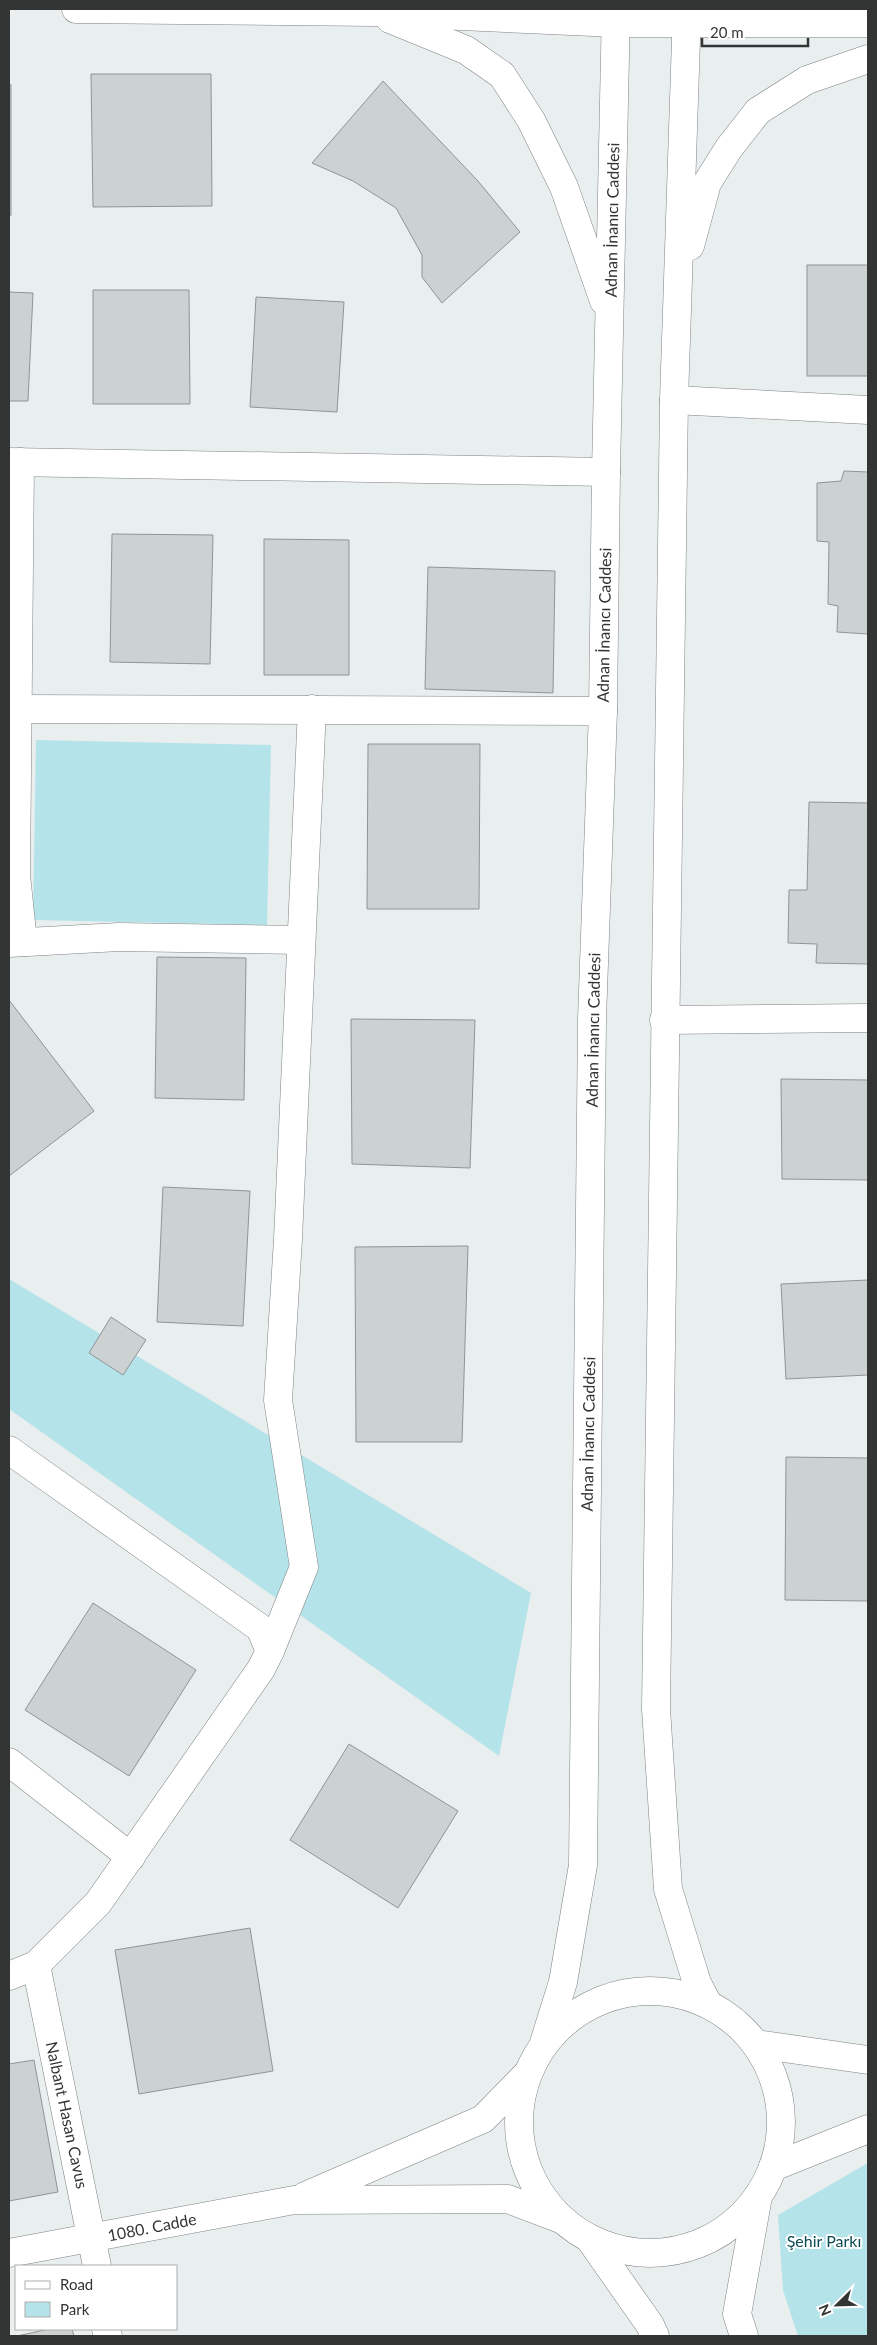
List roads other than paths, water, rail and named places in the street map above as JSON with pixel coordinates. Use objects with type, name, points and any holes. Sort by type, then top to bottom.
[{"type":"main road","points":[[76,9],[686,16],[868,23]]},
{"type":"main road","points":[[372,12],[466,50],[502,75],[531,120],[564,187],[610,317]]},
{"type":"main road","name":"Adnan İnanıcı Caddesi","points":[[543,2046],[563,1982],[583,1865],[592,1020],[603,711],[616,16]]},
{"type":"main road","points":[[686,16],[674,400],[656,1709],[668,1889],[697,1983],[708,2004]]},
{"type":"main road","points":[[678,291],[708,183],[729,148],[758,111],[807,80],[868,59]]},
{"type":"main road","points":[[674,400],[868,410]]},
{"type":"main road","points":[[301,940],[119,937],[16,943],[14,462],[606,472]]},
{"type":"main road","points":[[16,709],[603,711]]},
{"type":"main road","points":[[9,1976],[36,1965],[98,1903],[261,1669],[270,1652],[304,1567],[278,1400],[288,1239],[312,709]]},
{"type":"main road","points":[[664,1020],[868,1018]]},
{"type":"main road","points":[[9,1450],[260,1628],[270,1652]]},
{"type":"main road","points":[[9,1762],[131,1857]]},
{"type":"main road","name":"Nalbant Hasan Cavus","points":[[36,1965],[93,2238],[97,2265]]},
{"type":"main road","points":[[648,1990],[679,1994],[708,2004],[734,2021],[756,2044],[771,2072],[780,2104],[781,2136],[773,2167],[758,2195],[733,2223],[700,2244],[663,2252],[625,2251],[589,2238],[563,2220],[542,2196],[527,2167],[520,2136],[520,2104],[528,2073],[543,2046],[563,2023],[589,2005],[618,1994],[648,1990]]},
{"type":"main road","points":[[756,2044],[868,2060]]},
{"type":"main road","name":"1080. Cadde","points":[[294,2200],[483,2120],[528,2073]]},
{"type":"main road","points":[[773,2167],[852,2133],[868,2129]]},
{"type":"main road","points":[[744,2336],[737,2314],[758,2195]]},
{"type":"main road","name":"1080. Cadde","points":[[9,2253],[294,2200],[508,2199],[563,2220]]},
{"type":"main road","points":[[589,2238],[650,2325],[655,2336]]},
{"type":"park label","name":"Şehir Parkı","points":[[824,2241]]}]
